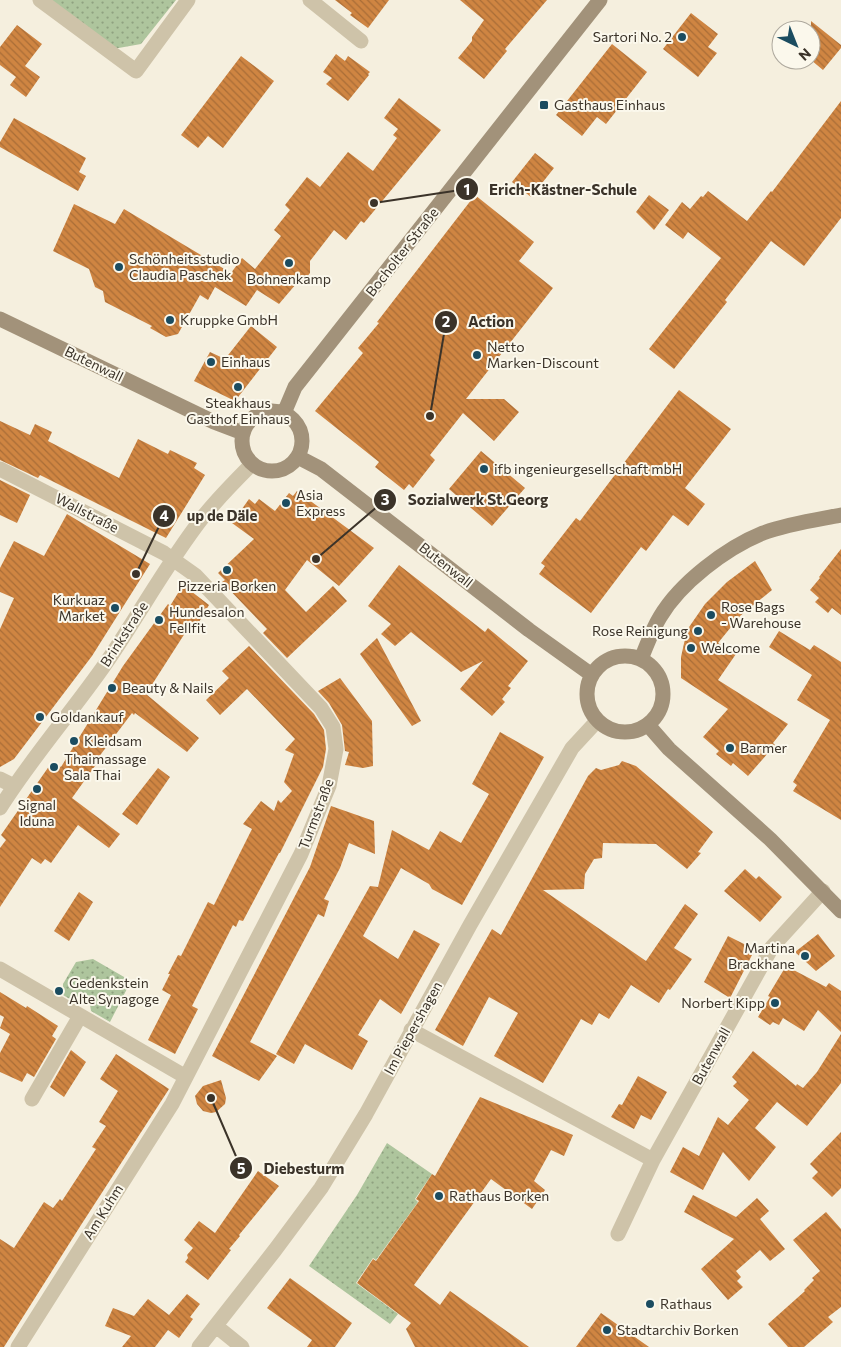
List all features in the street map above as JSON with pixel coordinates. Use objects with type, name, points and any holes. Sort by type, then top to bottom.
[{"type":"main road","name":"Bocholter Straße","points":[[284,413],[295,387],[600,0]]},
{"type":"main road","name":"Butenwall","points":[[0,319],[242,433]]},
{"type":"main road","points":[[275,410],[284,413],[299,426],[302,436],[302,447],[298,457],[285,469],[277,472],[259,469],[252,464],[243,450],[242,433],[246,425],[259,414],[275,410]]},
{"type":"main road","name":"Butenwall","points":[[298,457],[321,469],[529,630],[592,674]]},
{"type":"main road","points":[[641,659],[650,635],[661,616],[686,585],[721,557],[742,543],[763,533],[841,515]]},
{"type":"main road","points":[[624,656],[641,659],[652,666],[660,677],[664,689],[663,702],[658,714],[648,725],[640,730],[623,732],[606,728],[597,721],[587,703],[586,692],[592,674],[599,666],[615,657],[624,656]]},
{"type":"main road","points":[[648,725],[669,749],[770,839],[841,911]]},
{"type":"street","points":[[40,0],[136,71],[188,0]]},
{"type":"street","points":[[310,0],[361,41]]},
{"type":"street","name":"Brinkstraße","points":[[0,808],[14,786],[105,664],[203,518],[228,488],[252,464]]},
{"type":"street","name":"Wallstraße","points":[[0,469],[174,559]]},
{"type":"street","name":"Turmstraße","points":[[174,559],[195,575],[320,708],[334,727],[336,749],[329,786],[301,854],[186,1076]]},
{"type":"street","name":"Im Piepershagen","points":[[198,1347],[275,1250],[321,1188],[366,1114],[474,917],[572,748],[597,721]]},
{"type":"street","points":[[0,779],[14,786]]},
{"type":"street","name":"Butenwall","points":[[618,1234],[653,1160],[772,948],[823,891]]},
{"type":"street","points":[[0,970],[186,1076]]},
{"type":"street","points":[[32,1098],[80,1016]]},
{"type":"street","points":[[411,1030],[653,1160]]},
{"type":"street","name":"Am Kuhm","points":[[18,1347],[172,1104],[186,1076]]},
{"type":"street","points":[[216,1326],[242,1347]]},
{"type":"green space","points":[[48,0],[176,0],[141,44],[113,49]]},
{"type":"green space","points":[[93,959],[131,981],[110,1022],[91,1011],[90,1005],[81,1000],[75,1002],[63,995],[63,984],[76,962]]},
{"type":"green space","points":[[387,1143],[432,1174],[415,1199],[418,1202],[376,1260],[373,1258],[356,1283],[398,1314],[390,1324],[309,1266],[357,1195]]},
{"type":"building","points":[[335,0],[389,0],[368,28],[350,15],[352,13]]},
{"type":"building","points":[[460,0],[547,0],[505,49],[507,51],[484,79],[458,58],[472,41],[472,37],[484,20]]},
{"type":"building","points":[[691,13],[718,34],[708,47],[717,53],[698,77],[663,49]]},
{"type":"building","points":[[17,25],[42,44],[25,66],[40,77],[26,97],[10,85],[16,77],[0,65],[0,47]]},
{"type":"building","points":[[821,29],[841,45],[841,48],[823,70],[821,68]]},
{"type":"building","points":[[612,44],[647,72],[606,124],[597,117],[582,136],[556,115]]},
{"type":"building","points":[[336,54],[345,61],[348,56],[370,72],[348,101],[326,84],[332,78],[323,72]]},
{"type":"building","points":[[241,56],[274,81],[223,148],[208,136],[198,148],[181,135]]},
{"type":"building","points":[[399,98],[441,130],[364,223],[361,221],[346,240],[334,230],[310,261],[310,273],[302,283],[296,284],[279,304],[257,290],[246,306],[215,287],[208,300],[200,295],[178,334],[166,337],[150,328],[152,326],[105,302],[103,291],[95,287],[89,269],[53,251],[74,204],[115,224],[124,209],[231,273],[242,258],[255,269],[281,236],[274,230],[290,210],[285,205],[307,177],[320,187],[348,152],[373,171],[397,138],[393,135],[398,129],[384,118]]},
{"type":"building","points":[[841,101],[841,218],[804,266],[771,241],[725,300],[727,302],[674,369],[649,349],[721,258],[688,232],[683,239],[665,225],[682,202],[690,209],[708,191],[747,221],[772,192]]},
{"type":"building","points":[[14,118],[86,158],[79,172],[86,176],[78,191],[0,147],[0,142]]},
{"type":"building","points":[[535,153],[554,168],[531,197],[512,182]]},
{"type":"building","points":[[475,195],[534,242],[519,261],[553,288],[466,399],[504,399],[519,412],[494,441],[463,413],[430,455],[435,460],[413,488],[409,484],[404,490],[375,467],[379,462],[315,411],[363,353],[358,348]]},
{"type":"building","points":[[649,195],[669,210],[654,230],[636,212]]},
{"type":"building","points":[[251,326],[277,347],[235,401],[194,381],[210,352],[225,359]]},
{"type":"building","points":[[679,390],[731,429],[685,488],[705,504],[688,526],[673,515],[646,551],[641,547],[591,613],[539,574],[545,566],[541,563],[576,518],[580,521]]},
{"type":"building","points":[[0,421],[30,435],[35,424],[52,432],[48,441],[119,478],[138,439],[168,454],[170,450],[197,463],[194,468],[205,475],[166,538],[40,475],[38,478],[0,460]]},
{"type":"building","points":[[481,451],[525,488],[492,526],[449,489]]},
{"type":"building","points":[[0,480],[30,495],[17,523],[0,515]]},
{"type":"building","points":[[297,491],[374,548],[339,586],[307,560],[285,590],[306,612],[333,586],[347,601],[287,658],[263,633],[267,629],[222,582],[225,580],[218,573],[254,539],[232,523],[249,499],[255,504],[259,499],[275,511],[289,493],[293,496]]},
{"type":"building","points":[[67,514],[150,564],[92,656],[14,759],[0,767],[0,629],[14,598],[0,592],[0,568],[14,541],[44,556]]},
{"type":"building","points":[[841,549],[841,615],[832,608],[828,613],[815,602],[819,598],[810,590]]},
{"type":"building","points":[[755,561],[772,590],[740,616],[718,643],[736,654],[718,680],[788,724],[773,743],[775,745],[748,776],[733,763],[731,766],[716,754],[719,751],[703,737],[728,709],[681,678],[681,657],[687,630],[705,604],[727,582]]},
{"type":"building","points":[[399,565],[485,632],[488,628],[528,661],[508,686],[511,688],[502,699],[505,702],[492,716],[460,689],[483,661],[461,672],[411,632],[395,646],[381,634],[391,624],[368,606]]},
{"type":"building","points":[[183,585],[209,605],[192,634],[187,630],[146,694],[199,738],[187,752],[135,713],[134,715],[132,713],[98,758],[100,759],[72,798],[120,834],[109,848],[78,825],[51,863],[45,859],[41,864],[32,858],[0,907],[0,848],[6,840],[1,835],[52,762],[61,767],[123,666],[168,604],[170,606]]},
{"type":"building","points":[[779,631],[810,650],[814,645],[841,662],[841,820],[793,791],[797,785],[793,782],[830,720],[797,700],[812,675],[769,647]]},
{"type":"building","points":[[377,638],[421,721],[412,726],[360,654]]},
{"type":"building","points":[[249,646],[314,714],[324,730],[326,749],[323,767],[243,921],[239,920],[236,927],[233,925],[192,1006],[198,1009],[175,1054],[148,1040],[171,995],[162,990],[170,974],[168,974],[178,955],[181,956],[208,902],[214,905],[252,829],[243,824],[261,801],[274,811],[278,800],[281,803],[292,791],[284,782],[294,754],[285,750],[295,739],[247,689],[220,715],[206,700],[229,678],[222,671]]},
{"type":"building","points":[[340,678],[372,721],[373,766],[363,768],[345,765],[349,752],[345,751],[342,725],[329,703],[318,691]]},
{"type":"building","points":[[500,732],[544,757],[462,905],[432,889],[429,884],[401,868],[363,936],[398,959],[414,930],[440,944],[401,1014],[380,999],[358,1035],[368,1041],[352,1070],[305,1044],[294,1064],[276,1054],[370,886],[378,887],[392,830],[429,850],[440,831],[461,843],[489,794],[472,784]]},
{"type":"building","points":[[622,761],[636,766],[713,832],[698,852],[701,853],[687,869],[656,844],[603,843],[602,858],[594,859],[585,874],[584,889],[543,890],[646,961],[685,904],[698,914],[674,948],[692,959],[659,1003],[631,985],[609,1019],[599,1013],[592,1025],[581,1019],[543,1083],[494,1056],[518,1013],[489,997],[463,1046],[435,1030],[492,929],[501,935],[588,776],[596,768],[601,770],[619,765]]},
{"type":"building","points":[[158,768],[170,777],[137,825],[122,814]]},
{"type":"building","points":[[331,806],[374,821],[375,854],[349,843],[340,868],[324,899],[329,901],[324,917],[318,914],[250,1042],[277,1056],[259,1081],[212,1056],[310,867]]},
{"type":"building","points":[[745,869],[756,879],[759,876],[782,897],[760,922],[724,891]]},
{"type":"building","points":[[79,892],[93,902],[69,941],[54,931]]},
{"type":"building","points":[[818,934],[835,956],[816,971],[795,952]]},
{"type":"building","points":[[728,936],[752,948],[752,955],[730,998],[704,982]]},
{"type":"building","points":[[786,966],[826,987],[829,983],[841,991],[841,1032],[818,1010],[804,1031],[783,1018],[779,1025],[773,1022],[770,1025],[758,1017]]},
{"type":"building","points":[[0,992],[26,1008],[27,1006],[58,1026],[52,1036],[56,1039],[34,1077],[27,1073],[22,1082],[0,1072],[0,1053],[10,1034],[0,1028],[4,1017],[0,1015]]},
{"type":"building","points":[[841,1034],[841,1083],[807,1126],[777,1102],[755,1128],[776,1147],[749,1181],[723,1152],[703,1190],[670,1172],[683,1147],[699,1156],[718,1117],[728,1125],[749,1100],[733,1086],[737,1082],[732,1077],[753,1051],[796,1086],[797,1084],[803,1088],[817,1072]]},
{"type":"building","points":[[71,1050],[86,1062],[64,1097],[50,1087]]},
{"type":"building","points":[[116,1054],[169,1089],[4,1347],[0,1347],[0,1239],[14,1248],[44,1202],[53,1208],[60,1199],[62,1201],[96,1149],[92,1147],[106,1126],[99,1122],[118,1091],[100,1079]]},
{"type":"building","points":[[638,1076],[667,1092],[651,1120],[641,1115],[634,1129],[611,1117],[619,1104],[622,1105]]},
{"type":"building","points":[[221,1080],[226,1098],[225,1104],[216,1112],[203,1111],[197,1104],[195,1096],[203,1086]]},
{"type":"building","points":[[480,1097],[573,1135],[564,1156],[551,1150],[534,1181],[545,1190],[532,1209],[491,1179],[414,1285],[440,1305],[450,1291],[529,1347],[415,1347],[406,1329],[411,1323],[357,1283],[373,1259],[376,1261],[419,1201],[416,1199],[432,1174],[435,1176]]},
{"type":"building","points":[[841,1132],[841,1188],[832,1197],[812,1178],[818,1172],[810,1164]]},
{"type":"building","points":[[258,1171],[279,1186],[239,1235],[229,1249],[231,1250],[208,1280],[185,1262],[188,1258],[187,1255],[193,1248],[184,1240],[199,1221],[215,1233]]},
{"type":"building","points":[[693,1195],[736,1217],[757,1198],[769,1211],[760,1219],[785,1249],[770,1261],[760,1250],[736,1271],[741,1277],[737,1281],[743,1287],[728,1300],[701,1269],[734,1239],[684,1212]]},
{"type":"building","points":[[826,1212],[841,1229],[841,1307],[828,1317],[833,1322],[804,1347],[788,1347],[768,1324],[805,1291],[814,1280],[812,1278],[820,1271],[793,1240]]},
{"type":"building","points":[[290,1278],[352,1323],[335,1347],[307,1347],[312,1340],[267,1308]]},
{"type":"building","points":[[187,1294],[200,1304],[190,1317],[193,1319],[179,1338],[168,1330],[155,1347],[122,1347],[131,1336],[105,1326],[113,1308],[134,1316],[148,1299],[169,1315]]},
{"type":"building","name":"Stadtarchiv Borken","points":[[601,1313],[649,1347],[576,1347]]},
{"type":"place","name":"Sartori No. 2","points":[[682,37]]},
{"type":"place","name":"Gasthaus Einhaus","points":[[544,105]]},
{"type":"place","name":"Erich-Kästner-Schule","points":[[374,203]]},
{"type":"place","name":"Bohnenkamp","points":[[289,263]]},
{"type":"place","name":"Schönheitsstudio Claudia Paschek","points":[[119,267]]},
{"type":"place","name":"Kruppke GmbH","points":[[170,320]]},
{"type":"place","name":"Netto Marken-Discount","points":[[477,355]]},
{"type":"place","name":"Einhaus","points":[[211,362]]},
{"type":"place","name":"Steakhaus Gasthof Einhaus","points":[[238,387]]},
{"type":"place","name":"Action","points":[[430,416]]},
{"type":"place","name":"ifb ingenieurgesellschaft mbH","points":[[484,469]]},
{"type":"place","name":"Asia Express","points":[[286,503]]},
{"type":"place","name":"Sozialwerk St.Georg","points":[[316,559]]},
{"type":"place","name":"Pizzeria Borken","points":[[227,570]]},
{"type":"place","name":"up de Däle","points":[[136,574]]},
{"type":"place","name":"Kurkuaz Market","points":[[115,608]]},
{"type":"place","name":"Rose Bags - Warehouse","points":[[711,615]]},
{"type":"place","name":"Hundesalon Fellfit","points":[[159,620]]},
{"type":"place","name":"Rose Reinigung","points":[[698,631]]},
{"type":"place","name":"Welcome","points":[[691,648]]},
{"type":"place","name":"Beauty & Nails","points":[[112,688]]},
{"type":"place","name":"Goldankauf","points":[[40,717]]},
{"type":"place","name":"Kleidsam","points":[[74,741]]},
{"type":"place","name":"Barmer","points":[[730,748]]},
{"type":"place","name":"Thaimassage Sala Thai","points":[[54,767]]},
{"type":"place","name":"Signal Iduna","points":[[37,789]]},
{"type":"place","name":"Martina Brackhane","points":[[805,956]]},
{"type":"place","name":"Gedenkstein Alte Synagoge","points":[[59,991]]},
{"type":"place","name":"Norbert Kipp","points":[[775,1003]]},
{"type":"place","name":"Diebesturm","points":[[211,1098]]},
{"type":"place","name":"Rathaus Borken","points":[[439,1196]]},
{"type":"place","name":"Rathaus","points":[[650,1304]]},
{"type":"place","name":"Stadtarchiv Borken","points":[[607,1330]]}]
